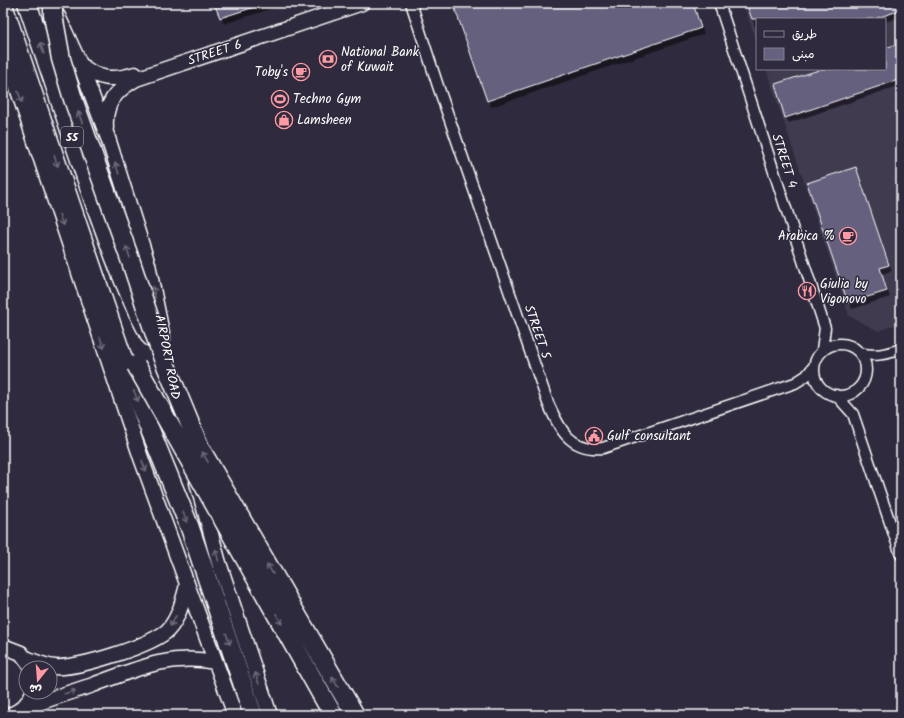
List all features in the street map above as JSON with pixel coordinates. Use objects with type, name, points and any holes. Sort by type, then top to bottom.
[{"type":"highway","name":"AIRPORT ROAD","points":[[28,3],[80,160],[119,270],[137,313],[162,356]]},
{"type":"highway","points":[[52,3],[63,66],[162,356],[200,448],[355,715]]},
{"type":"highway","name":"55","points":[[3,5],[96,280]]},
{"type":"highway","points":[[96,280],[136,365],[333,715]]},
{"type":"highway","points":[[96,280],[133,388],[190,528],[253,715]]},
{"type":"main road","name":"AIRPORT ROAD","points":[[52,3],[80,64],[108,138],[148,264],[179,416],[219,562],[270,715]]},
{"type":"main road","name":"STREET 6","points":[[80,64],[98,76],[121,79],[348,3]]},
{"type":"main road","name":"STREET 6","points":[[108,138],[105,123],[110,100],[123,87],[136,79],[362,3]]},
{"type":"main road","points":[[3,46],[139,450],[234,715]]},
{"type":"main road","points":[[3,636],[19,655],[42,665],[57,668],[73,666],[158,639],[171,626],[181,606],[187,585]]},
{"type":"main road","points":[[144,643],[154,644],[158,650],[158,658],[151,664]]},
{"type":"main road","points":[[15,712],[49,698],[151,664],[172,659],[189,658],[214,662]]},
{"type":"main road","points":[[15,712],[27,703],[28,700]]},
{"type":"street","name":"STREET 5","points":[[411,3],[438,86],[548,403],[562,432],[570,440],[587,448],[603,448],[795,383],[806,376],[814,366]]},
{"type":"street","name":"STREET 4","points":[[719,3],[825,328],[833,337],[843,344]]},
{"type":"street","name":"STREET 4","points":[[822,350],[825,328]]},
{"type":"street","points":[[866,374],[866,363],[860,353],[853,347],[843,344],[832,345],[822,350],[814,366],[815,377],[820,387],[836,396],[853,414],[901,555]]},
{"type":"street","points":[[860,353],[871,356],[883,355],[901,349]]},
{"type":"street","points":[[836,396],[846,395],[856,391],[863,383],[866,374],[873,364],[883,355]]},
{"type":"street","name":"STREET 5","points":[[795,383],[808,383],[820,387]]},
{"type":"street","points":[[853,414],[856,391]]},
{"type":"shaded area","points":[[743,3],[901,3],[901,323],[878,331],[849,316],[766,70],[886,70],[886,18],[756,18],[756,40]]},
{"type":"building","points":[[214,3],[261,3],[261,5],[220,18]]},
{"type":"building","points":[[453,3],[693,3],[701,28],[487,101]]},
{"type":"building","points":[[746,3],[901,3],[901,10],[877,18],[752,19]]},
{"type":"building","points":[[901,43],[901,79],[785,118],[775,84],[819,70],[886,70],[886,48]]},
{"type":"building","points":[[856,167],[889,265],[880,268],[887,291],[848,303],[807,183]]},
{"type":"place","name":"National Bank of Kuwait","points":[[328,59]]},
{"type":"place","name":"Toby's","points":[[301,72]]},
{"type":"place","name":"Techno Gym","points":[[280,99]]},
{"type":"place","name":"Lamsheen","points":[[284,120]]},
{"type":"place","name":"Arabica %","points":[[848,236]]},
{"type":"place","name":"Giulia by Vigonovo","points":[[807,291]]},
{"type":"place","name":"Gulf consultant","points":[[594,436]]}]
